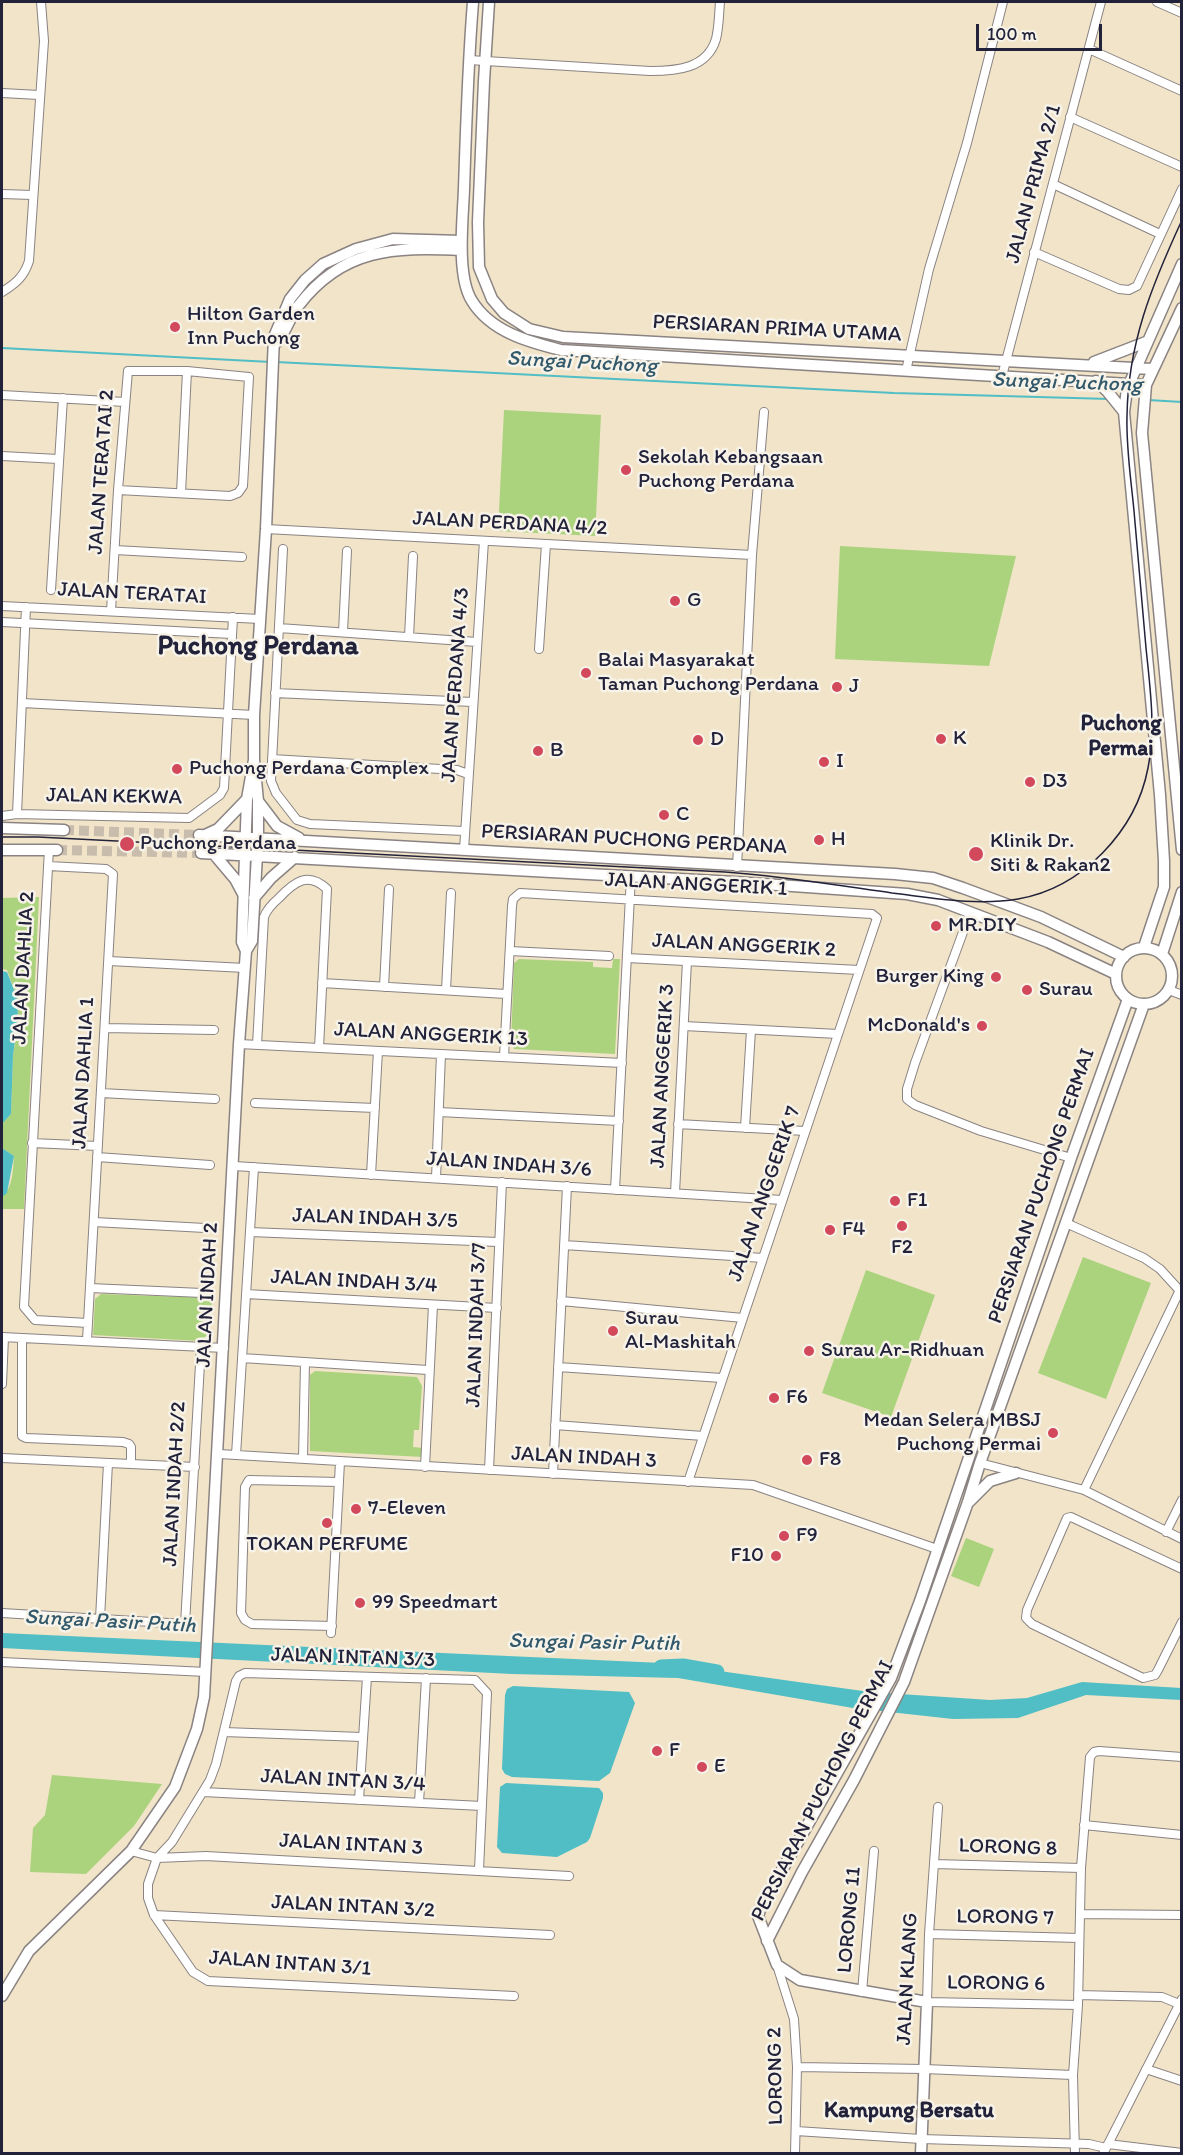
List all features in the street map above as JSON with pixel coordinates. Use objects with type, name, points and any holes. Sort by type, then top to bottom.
[{"type":"main road","name":"PERSIARAN PRIMA UTAMA","points":[[473,2],[463,220],[464,273],[470,300],[482,314],[500,328],[523,340],[561,351],[1096,381],[1127,389],[1145,390]]},
{"type":"main road","name":"PERSIARAN PRIMA UTAMA","points":[[489,2],[478,222],[479,267],[492,299],[504,314],[529,329],[563,337],[1152,369]]},
{"type":"main road","points":[[442,244],[463,220]]},
{"type":"main road","points":[[463,245],[478,222]]},
{"type":"main road","points":[[303,841],[277,826],[253,800],[254,715],[266,529],[274,337],[290,299],[305,280],[323,264],[377,242],[408,238],[463,245]]},
{"type":"main road","points":[[442,244],[464,273]]},
{"type":"main road","points":[[463,245],[479,267]]},
{"type":"main road","points":[[1144,946],[1164,887],[1164,861],[1160,795],[1124,412],[1127,389],[1182,264]]},
{"type":"main road","points":[[1182,308],[1152,369],[1145,390],[1142,433],[1182,850]]},
{"type":"main road","points":[[1085,364],[1103,360],[1146,342]]},
{"type":"main road","points":[[1096,381],[1124,412]]},
{"type":"main road","name":"PERSIARAN PUCHONG PERDANA","points":[[253,800],[218,829],[202,835],[933,878],[1041,917],[1124,957]]},
{"type":"main road","name":"JALAN INDAH 2","points":[[250,898],[245,854],[253,800]]},
{"type":"main road","name":"JALAN INDAH 2","points":[[2,1996],[29,1951],[131,1851],[175,1787],[197,1729],[204,1697],[246,951],[242,942],[258,838],[253,800]]},
{"type":"main road","points":[[2,828],[64,830]]},
{"type":"main road","points":[[2,850],[53,850]]},
{"type":"main road","name":"PERSIARAN PUCHONG PERDANA","points":[[201,853],[631,876],[907,894],[938,900],[1048,942],[1116,974]]},
{"type":"main road","points":[[213,853],[250,898],[295,857]]},
{"type":"main road","points":[[1162,954],[1182,892]]},
{"type":"main road","points":[[1144,946],[1162,954],[1167,959],[1173,974],[1169,990],[1159,1000],[1144,1004],[1128,999],[1119,988],[1116,974],[1118,965],[1124,957],[1130,951],[1144,946]]},
{"type":"main road","name":"PERSIARAN PUCHONG PERMAI","points":[[767,1941],[758,1916],[761,1907],[891,1678],[920,1601],[1071,1158],[1128,999]]},
{"type":"main road","name":"PERSIARAN PUCHONG PERMAI","points":[[767,1941],[900,1690],[1144,1004]]},
{"type":"main road","points":[[955,1497],[980,1463],[977,1432]]},
{"type":"main road","points":[[937,1591],[941,1558],[937,1548],[953,1533],[966,1507],[990,1480],[1016,1473]]},
{"type":"main road","points":[[767,1941],[777,1965]]},
{"type":"main road","name":"LORONG 6","points":[[777,1965],[800,1980],[927,2002]]},
{"type":"main road","name":"JALAN KLANG","points":[[921,2154],[927,2002]]},
{"type":"street","points":[[2,292],[25,273],[29,261],[44,41],[41,2]]},
{"type":"street","points":[[469,60],[650,71],[678,70],[698,62],[712,48],[716,39],[720,2]]},
{"type":"street","points":[[906,371],[929,269],[964,154],[1003,2]]},
{"type":"street","name":"JALAN PRIMA 2/1","points":[[1002,376],[1101,2]]},
{"type":"street","points":[[1157,2],[1182,13]]},
{"type":"street","points":[[1089,49],[1182,91]]},
{"type":"street","points":[[2,93],[39,94]]},
{"type":"street","points":[[1070,117],[1182,167]]},
{"type":"street","points":[[1053,184],[1160,234]]},
{"type":"street","points":[[1034,252],[1119,289],[1129,290],[1137,286],[1182,189]]},
{"type":"street","points":[[2,194],[32,195]]},
{"type":"street","name":"JALAN TERATAI 2","points":[[111,611],[128,371],[187,371]]},
{"type":"street","points":[[118,490],[230,496],[238,493],[243,486],[249,377],[187,371],[181,493]]},
{"type":"street","points":[[2,395],[125,402]]},
{"type":"street","points":[[51,590],[63,398]]},
{"type":"street","points":[[737,867],[752,555],[764,412]]},
{"type":"street","points":[[2,456],[58,459]]},
{"type":"street","name":"JALAN PERDANA 4/2","points":[[266,529],[752,555]]},
{"type":"street","name":"JALAN PERDANA 4/3","points":[[464,850],[484,541]]},
{"type":"street","points":[[539,649],[546,544]]},
{"type":"street","points":[[283,549],[271,781],[276,793],[297,820],[310,824],[464,831]]},
{"type":"street","points":[[115,550],[242,557]]},
{"type":"street","points":[[343,632],[347,551]]},
{"type":"street","points":[[409,637],[413,556]]},
{"type":"street","name":"JALAN TERATAI","points":[[2,606],[260,619]]},
{"type":"street","points":[[17,814],[26,607]]},
{"type":"street","name":"JALAN KEKWA","points":[[2,816],[17,814],[189,818],[220,795],[224,788],[233,617]]},
{"type":"street","points":[[2,622],[232,634]]},
{"type":"street","points":[[279,628],[477,642]]},
{"type":"street","points":[[275,693],[473,702]]},
{"type":"street","points":[[22,703],[254,715]]},
{"type":"street","points":[[272,759],[457,770],[468,774]]},
{"type":"street","name":"JALAN DAHLIA 2","points":[[53,850],[48,866],[24,1307],[35,1320],[88,1323]]},
{"type":"street","name":"JALAN DAHLIA 1","points":[[48,866],[106,869],[113,874],[87,1340]]},
{"type":"street","points":[[615,1190],[631,876]]},
{"type":"street","points":[[256,1045],[264,917],[267,909],[289,887],[303,880],[318,881],[327,889],[319,1048]]},
{"type":"street","points":[[384,987],[389,889]]},
{"type":"street","points":[[446,990],[451,892]]},
{"type":"street","name":"JALAN ANGGERIK 1","points":[[510,951],[513,899],[520,893],[872,914],[877,918]]},
{"type":"street","points":[[970,913],[915,1063],[907,1089],[907,1099],[915,1105],[981,1131],[1071,1158]]},
{"type":"street","name":"JALAN ANGGERIK 7","points":[[688,1482],[877,918]]},
{"type":"street","points":[[504,1057],[510,951],[609,956]]},
{"type":"street","name":"JALAN ANGGERIK 2","points":[[627,958],[859,970]]},
{"type":"street","name":"JALAN ANGGERIK 3","points":[[675,1193],[687,961]]},
{"type":"street","points":[[109,962],[245,968]]},
{"type":"street","points":[[322,983],[506,994]]},
{"type":"street","points":[[1169,990],[1182,995]]},
{"type":"street","points":[[684,1026],[838,1034]]},
{"type":"street","points":[[105,1028],[214,1030]]},
{"type":"street","points":[[746,1128],[751,1030]]},
{"type":"street","name":"JALAN ANGGERIK 13","points":[[239,1044],[622,1063]]},
{"type":"street","points":[[371,1174],[378,1051]]},
{"type":"street","points":[[436,1178],[441,1054]]},
{"type":"street","points":[[101,1093],[215,1099]]},
{"type":"street","points":[[255,1103],[375,1108]]},
{"type":"street","points":[[439,1112],[618,1121]]},
{"type":"street","points":[[678,1124],[805,1131]]},
{"type":"street","points":[[32,1143],[98,1146]]},
{"type":"street","points":[[97,1157],[210,1165]]},
{"type":"street","name":"JALAN INDAH 3/6","points":[[234,1166],[782,1200]]},
{"type":"street","points":[[236,1455],[254,1167]]},
{"type":"street","name":"JALAN INDAH 3/7","points":[[489,1470],[502,1182]]},
{"type":"street","points":[[552,1474],[567,1186]]},
{"type":"street","points":[[94,1222],[205,1228]]},
{"type":"street","points":[[1066,1223],[1144,1258],[1160,1269],[1180,1293],[1084,1491]]},
{"type":"street","name":"JALAN INDAH 3/5","points":[[250,1232],[498,1242]]},
{"type":"street","points":[[564,1245],[763,1258]]},
{"type":"street","points":[[90,1288],[202,1293]]},
{"type":"street","name":"JALAN INDAH 3/4","points":[[246,1294],[496,1308]]},
{"type":"street","points":[[561,1301],[742,1318]]},
{"type":"street","points":[[425,1467],[433,1305]]},
{"type":"street","points":[[2,1384],[3,1337],[224,1348]]},
{"type":"street","points":[[22,1338],[22,1436],[123,1442],[129,1444],[131,1448],[131,1464]]},
{"type":"street","name":"JALAN INDAH 2/2","points":[[100,1619],[185,1624],[201,1347]]},
{"type":"street","points":[[242,1358],[428,1370]]},
{"type":"street","points":[[303,1459],[305,1362]]},
{"type":"street","points":[[558,1367],[722,1377]]},
{"type":"street","points":[[555,1425],[703,1436]]},
{"type":"street","name":"JALAN INDAH 3","points":[[219,1454],[753,1485],[937,1548]]},
{"type":"street","points":[[2,1458],[195,1467]]},
{"type":"street","points":[[339,1482],[249,1480],[245,1487],[242,1614],[245,1620],[252,1624],[332,1629],[340,1462]]},
{"type":"street","points":[[2,1613],[100,1619],[108,1463]]},
{"type":"street","points":[[980,1463],[1084,1491],[1182,1539]]},
{"type":"street","points":[[1166,1532],[1182,1500]]},
{"type":"street","points":[[1182,1569],[1071,1516],[1067,1518],[1027,1610],[1026,1618],[1032,1624],[1143,1678],[1155,1675],[1182,1622]]},
{"type":"street","points":[[2,1662],[207,1667]]},
{"type":"street","name":"JALAN INTAN 3/3","points":[[157,1858],[172,1842],[203,1792],[216,1764],[239,1676],[245,1673],[426,1678],[475,1680],[487,1693],[479,1870]]},
{"type":"street","points":[[359,1800],[367,1677]]},
{"type":"street","points":[[419,1803],[426,1678]]},
{"type":"street","points":[[224,1732],[362,1737]]},
{"type":"street","points":[[1076,2154],[1073,2075],[1078,2005],[1081,1868],[1090,1757],[1094,1752],[1100,1751],[1182,1757]]},
{"type":"street","name":"JALAN INTAN 3/4","points":[[203,1792],[482,1806]]},
{"type":"street","name":"JALAN KLANG","points":[[927,2002],[929,1934],[938,1807]]},
{"type":"street","points":[[1084,1825],[1182,1835]]},
{"type":"street","name":"JALAN INTAN 3","points":[[131,1851],[157,1858],[190,1855],[569,1876]]},
{"type":"street","name":"LORONG 11","points":[[862,1992],[874,1851]]},
{"type":"street","name":"JALAN INTAN 3/1","points":[[157,1858],[148,1884],[148,1898],[154,1915],[193,1972],[208,1981],[514,1996]]},
{"type":"street","name":"LORONG 8","points":[[934,1864],[1081,1868]]},
{"type":"street","points":[[1080,1914],[1182,1915]]},
{"type":"street","name":"JALAN INTAN 3/2","points":[[154,1915],[550,1935]]},
{"type":"street","name":"LORONG 7","points":[[929,1934],[1079,1938]]},
{"type":"street","name":"LORONG 2","points":[[777,1965],[794,2019],[797,2067],[795,2154]]},
{"type":"street","points":[[1078,1995],[1162,1997],[1178,2001],[1146,2069],[1104,2148]]},
{"type":"street","name":"LORONG 6","points":[[927,2002],[1078,2005]]},
{"type":"street","points":[[797,2067],[1073,2075]]},
{"type":"street","points":[[1146,2069],[1182,2081]]},
{"type":"street","points":[[796,2131],[921,2139],[1076,2143],[1104,2148],[1182,2153]]},
{"type":"green space","points":[[504,410],[601,415],[595,536],[498,531]]},
{"type":"green space","points":[[840,546],[1016,556],[989,666],[835,659]]},
{"type":"green space","points":[[39,897],[24,1209],[2,1209],[2,1197],[10,1184],[14,1156],[2,1148],[2,1124],[11,1114],[13,1056],[18,1020],[17,997],[7,970],[2,969],[2,898]]},
{"type":"green space","points":[[519,959],[593,962],[593,967],[612,968],[613,959],[620,959],[615,1054],[514,1049],[511,1042],[514,963]]},
{"type":"green space","points":[[1083,1257],[1151,1283],[1106,1399],[1038,1373]]},
{"type":"green space","points":[[866,1270],[935,1295],[891,1417],[822,1393]]},
{"type":"green space","points":[[101,1294],[212,1298],[210,1333],[200,1341],[93,1335],[95,1299]]},
{"type":"green space","points":[[315,1371],[417,1377],[422,1386],[419,1430],[414,1430],[413,1447],[423,1448],[423,1457],[310,1451],[310,1375]]},
{"type":"green space","points":[[966,1538],[994,1549],[979,1587],[951,1576]]},
{"type":"green space","points":[[52,1775],[162,1784],[134,1826],[86,1874],[30,1872],[33,1828],[45,1815]]},
{"type":"water","points":[[2,971],[7,972],[17,997],[18,1016],[13,1056],[11,1114],[2,1124]]},
{"type":"water","points":[[2,1148],[14,1156],[7,1193],[2,1197]]},
{"type":"water","points":[[2,1633],[662,1663],[870,1692],[990,1700],[1027,1698],[1082,1682],[1181,1688],[1181,1700],[1086,1695],[1018,1718],[953,1719],[853,1708],[678,1678],[512,1674],[2,1648]]},
{"type":"water","points":[[513,1686],[629,1692],[635,1703],[610,1773],[599,1781],[512,1777],[505,1774],[502,1769],[505,1695],[507,1689]]},
{"type":"water","points":[[506,1783],[599,1788],[603,1793],[603,1798],[590,1838],[587,1842],[557,1857],[502,1853],[497,1847],[500,1787]]},
{"type":"waterway","name":"Sungai Puchong","points":[[2,348],[271,362]]},
{"type":"waterway","name":"Sungai Puchong","points":[[276,362],[894,393],[1110,399]]},
{"type":"waterway","points":[[1148,400],[1182,402]]},
{"type":"waterway","name":"Sungai Pasir Putih","points":[[661,1667],[683,1666],[717,1672]]},
{"type":"tunnel","points":[[64,830],[199,835]]},
{"type":"tunnel","points":[[57,850],[201,853]]},
{"type":"tram line","points":[[2,837],[725,872],[788,878],[924,897],[987,902],[1018,899],[1041,893],[1064,883],[1102,853],[1118,834],[1132,813],[1142,791],[1148,768],[1152,738],[1152,708],[1128,452],[1128,389],[1144,315],[1182,220]]},
{"type":"place","name":"Hilton Garden Inn Puchong","points":[[175,327]]},
{"type":"place","name":"Sekolah Kebangsaan Puchong Perdana","points":[[626,470]]},
{"type":"place","name":"G","points":[[675,601]]},
{"type":"place","name":"Balai Masyarakat Taman Puchong Perdana","points":[[586,673]]},
{"type":"place","name":"J","points":[[837,687]]},
{"type":"place","name":"K","points":[[941,739]]},
{"type":"place","name":"D","points":[[698,740]]},
{"type":"place","name":"B","points":[[538,751]]},
{"type":"place","name":"I","points":[[824,762]]},
{"type":"place","name":"Puchong Perdana Complex","points":[[177,769]]},
{"type":"place","name":"D3","points":[[1030,782]]},
{"type":"place","name":"C","points":[[664,815]]},
{"type":"place","name":"H","points":[[819,840]]},
{"type":"place","name":"Puchong Perdana","points":[[127,844]]},
{"type":"place","name":"Klinik Dr. Siti & Rakan2","points":[[976,854]]},
{"type":"place","name":"MR.DIY","points":[[936,926]]},
{"type":"place","name":"Burger King","points":[[996,977]]},
{"type":"place","name":"Surau","points":[[1027,990]]},
{"type":"place","name":"McDonald's","points":[[982,1026]]},
{"type":"place","name":"F1","points":[[895,1201]]},
{"type":"place","name":"F2","points":[[902,1226]]},
{"type":"place","name":"F4","points":[[830,1230]]},
{"type":"place","name":"Surau Al-Mashitah","points":[[613,1331]]},
{"type":"place","name":"Surau Ar-Ridhuan","points":[[809,1351]]},
{"type":"place","name":"F6","points":[[774,1398]]},
{"type":"place","name":"Medan Selera MBSJ Puchong Permai","points":[[1053,1433]]},
{"type":"place","name":"F8","points":[[807,1460]]},
{"type":"place","name":"7-Eleven","points":[[356,1509]]},
{"type":"place","name":"TOKAN PERFUME","points":[[327,1523]]},
{"type":"place","name":"F9","points":[[784,1536]]},
{"type":"place","name":"F10","points":[[776,1556]]},
{"type":"place","name":"99 Speedmart","points":[[360,1603]]},
{"type":"place","name":"F","points":[[657,1751]]},
{"type":"place","name":"E","points":[[702,1767]]},
{"type":"district","name":"Puchong Perdana","points":[[258,647]]},
{"type":"district","name":"Puchong Permai","points":[[1121,736]]},
{"type":"district","name":"Kampung Bersatu","points":[[909,2111]]}]
